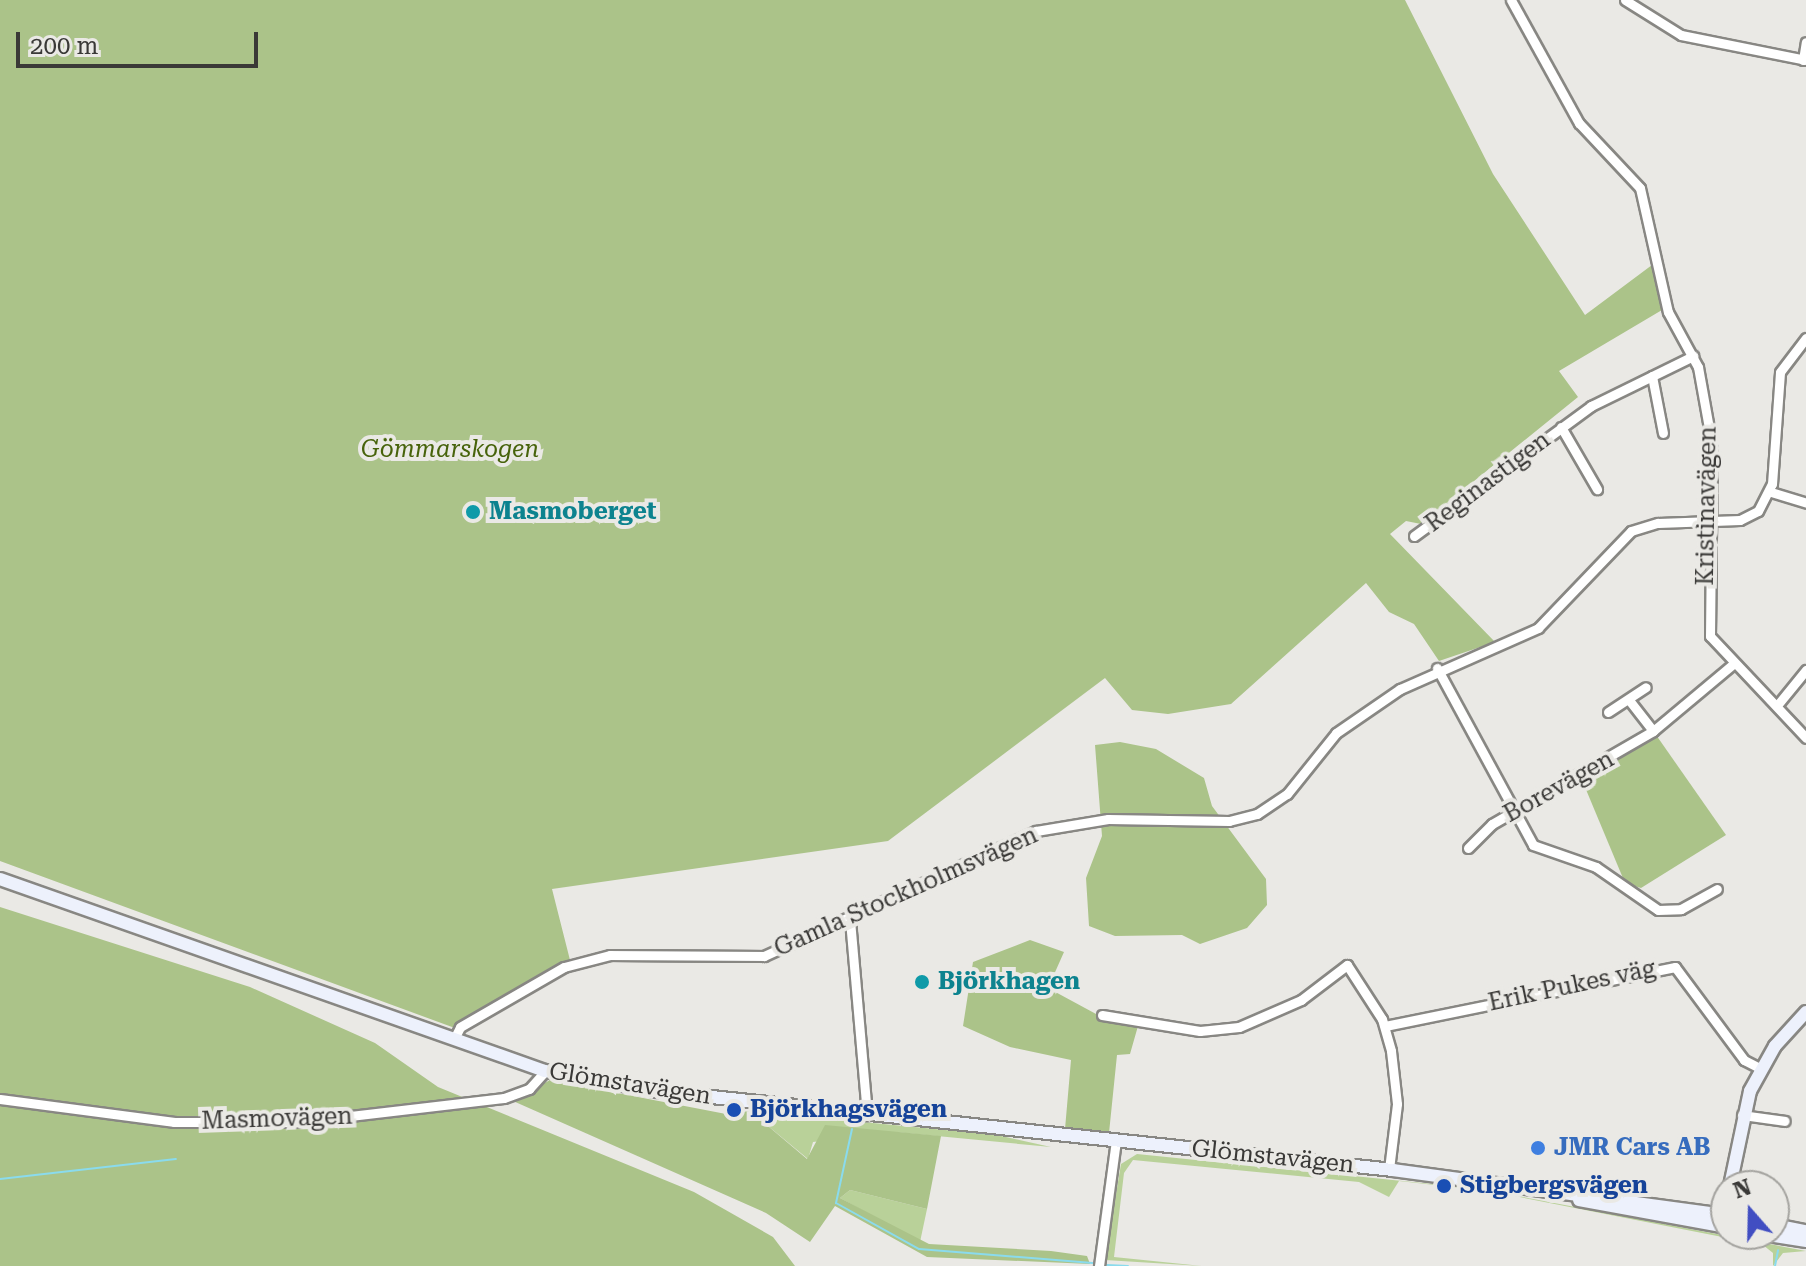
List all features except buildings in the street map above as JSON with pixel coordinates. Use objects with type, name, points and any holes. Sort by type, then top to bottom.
[{"type":"main road","name":"Glömstavägen","points":[[0,879],[6,886],[545,1071],[867,1115],[1389,1169],[1710,1217]]},
{"type":"main road","points":[[1733,1170],[1742,1115],[1760,1068],[1806,1012]]},
{"type":"street","name":"Kristinavägen","points":[[1511,0],[1579,123],[1640,188],[1668,312],[1693,356],[1710,428],[1712,521],[1706,621],[1733,664],[1779,703],[1806,738]]},
{"type":"street","points":[[1625,0],[1681,35],[1805,60],[1806,42]]},
{"type":"street","points":[[1806,338],[1780,372],[1771,492],[1806,503]]},
{"type":"street","name":"Reginastigen","points":[[1414,536],[1561,427],[1693,356]]},
{"type":"street","points":[[1652,376],[1663,433]]},
{"type":"street","name":"Reginastigen","points":[[1561,427],[1597,489]]},
{"type":"street","name":"Gamla Stockholmsvägen","points":[[454,1039],[466,1023],[583,961],[610,955],[754,958],[850,920],[1048,828],[1108,819],[1252,817],[1287,794],[1336,733],[1437,668],[1531,633],[1635,529],[1751,517],[1771,492]]},
{"type":"street","name":"Borevägen","points":[[1468,848],[1512,814],[1653,731],[1733,664]]},
{"type":"street","points":[[1437,668],[1512,814],[1533,845],[1602,869],[1649,907],[1677,910],[1717,889]]},
{"type":"street","points":[[1779,703],[1806,670]]},
{"type":"street","name":"Borevägen","points":[[1608,712],[1646,687]]},
{"type":"street","points":[[1629,700],[1653,731]]},
{"type":"street","points":[[850,920],[867,1115]]},
{"type":"street","points":[[1102,1015],[1200,1031],[1239,1027],[1301,1000],[1347,965],[1385,1026],[1397,1104],[1389,1169]]},
{"type":"street","name":"Erik Pukes väg","points":[[1385,1026],[1675,967],[1744,1060],[1760,1068]]},
{"type":"street","name":"Masmovägen","points":[[0,1099],[174,1122],[299,1122],[504,1098],[529,1089],[545,1071]]},
{"type":"street","points":[[1742,1115],[1785,1121]]},
{"type":"street","points":[[1099,1266],[1116,1141]]},
{"type":"green space","name":"Gömmarskogen","points":[[0,0],[1405,0],[1493,174],[1585,315],[1652,265],[1662,310],[1559,371],[1578,397],[1421,524],[1406,521],[1390,534],[1495,642],[1439,661],[1414,624],[1389,612],[1366,583],[1231,704],[1168,714],[1132,710],[1105,678],[888,841],[552,889],[572,968],[463,1031],[0,861]]},
{"type":"green space","points":[[1654,732],[1726,835],[1641,888],[1625,883],[1582,780]]},
{"type":"green space","points":[[1120,742],[1156,749],[1204,778],[1212,806],[1266,879],[1267,905],[1247,928],[1200,944],[1182,935],[1115,936],[1089,926],[1086,878],[1102,836],[1095,745]]},
{"type":"green space","points":[[0,907],[250,987],[375,1043],[438,1087],[694,1192],[773,1237],[795,1266],[0,1266]]},
{"type":"green space","points":[[1030,940],[1064,952],[1048,988],[1109,1021],[1138,1026],[1130,1054],[1117,1055],[1109,1133],[1065,1129],[1071,1060],[1010,1047],[963,1026],[973,962]]},
{"type":"green space","points":[[550,1080],[726,1114],[750,1111],[807,1159],[825,1125],[941,1136],[927,1209],[850,1190],[840,1198],[929,1244],[1051,1251],[1087,1256],[1090,1264],[927,1257],[835,1206],[810,1242],[766,1213],[513,1101]]},
{"type":"green space","points":[[750,1111],[997,1135],[1051,1147],[895,1132],[813,1142],[808,1159]]},
{"type":"green space","points":[[1137,1154],[1481,1189],[1710,1235],[1489,1191],[1399,1181],[1389,1197],[1359,1182],[1133,1160],[1124,1173],[1114,1257],[1202,1266],[1105,1260],[1121,1164]]},
{"type":"green space","points":[[850,1190],[927,1209],[920,1242],[840,1198]]},
{"type":"green space","points":[[1790,1248],[1806,1251],[1783,1253],[1773,1266],[1773,1253],[1769,1250]]},
{"type":"waterway","points":[[852,1129],[836,1203],[919,1249],[1092,1263]]},
{"type":"waterway","points":[[0,1179],[176,1159]]},
{"type":"waterway","points":[[1775,1266],[1778,1250]]},
{"type":"waterway","points":[[1107,1265],[1128,1266]]},
{"type":"place","name":"Masmoberget","points":[[473,512]]},
{"type":"place","name":"Björkhagen","points":[[922,982]]},
{"type":"place","name":"Björkhagsvägen","points":[[734,1110]]},
{"type":"place","name":"JMR Cars AB","points":[[1538,1148]]},
{"type":"place","name":"Stigbergsvägen","points":[[1444,1186]]}]
